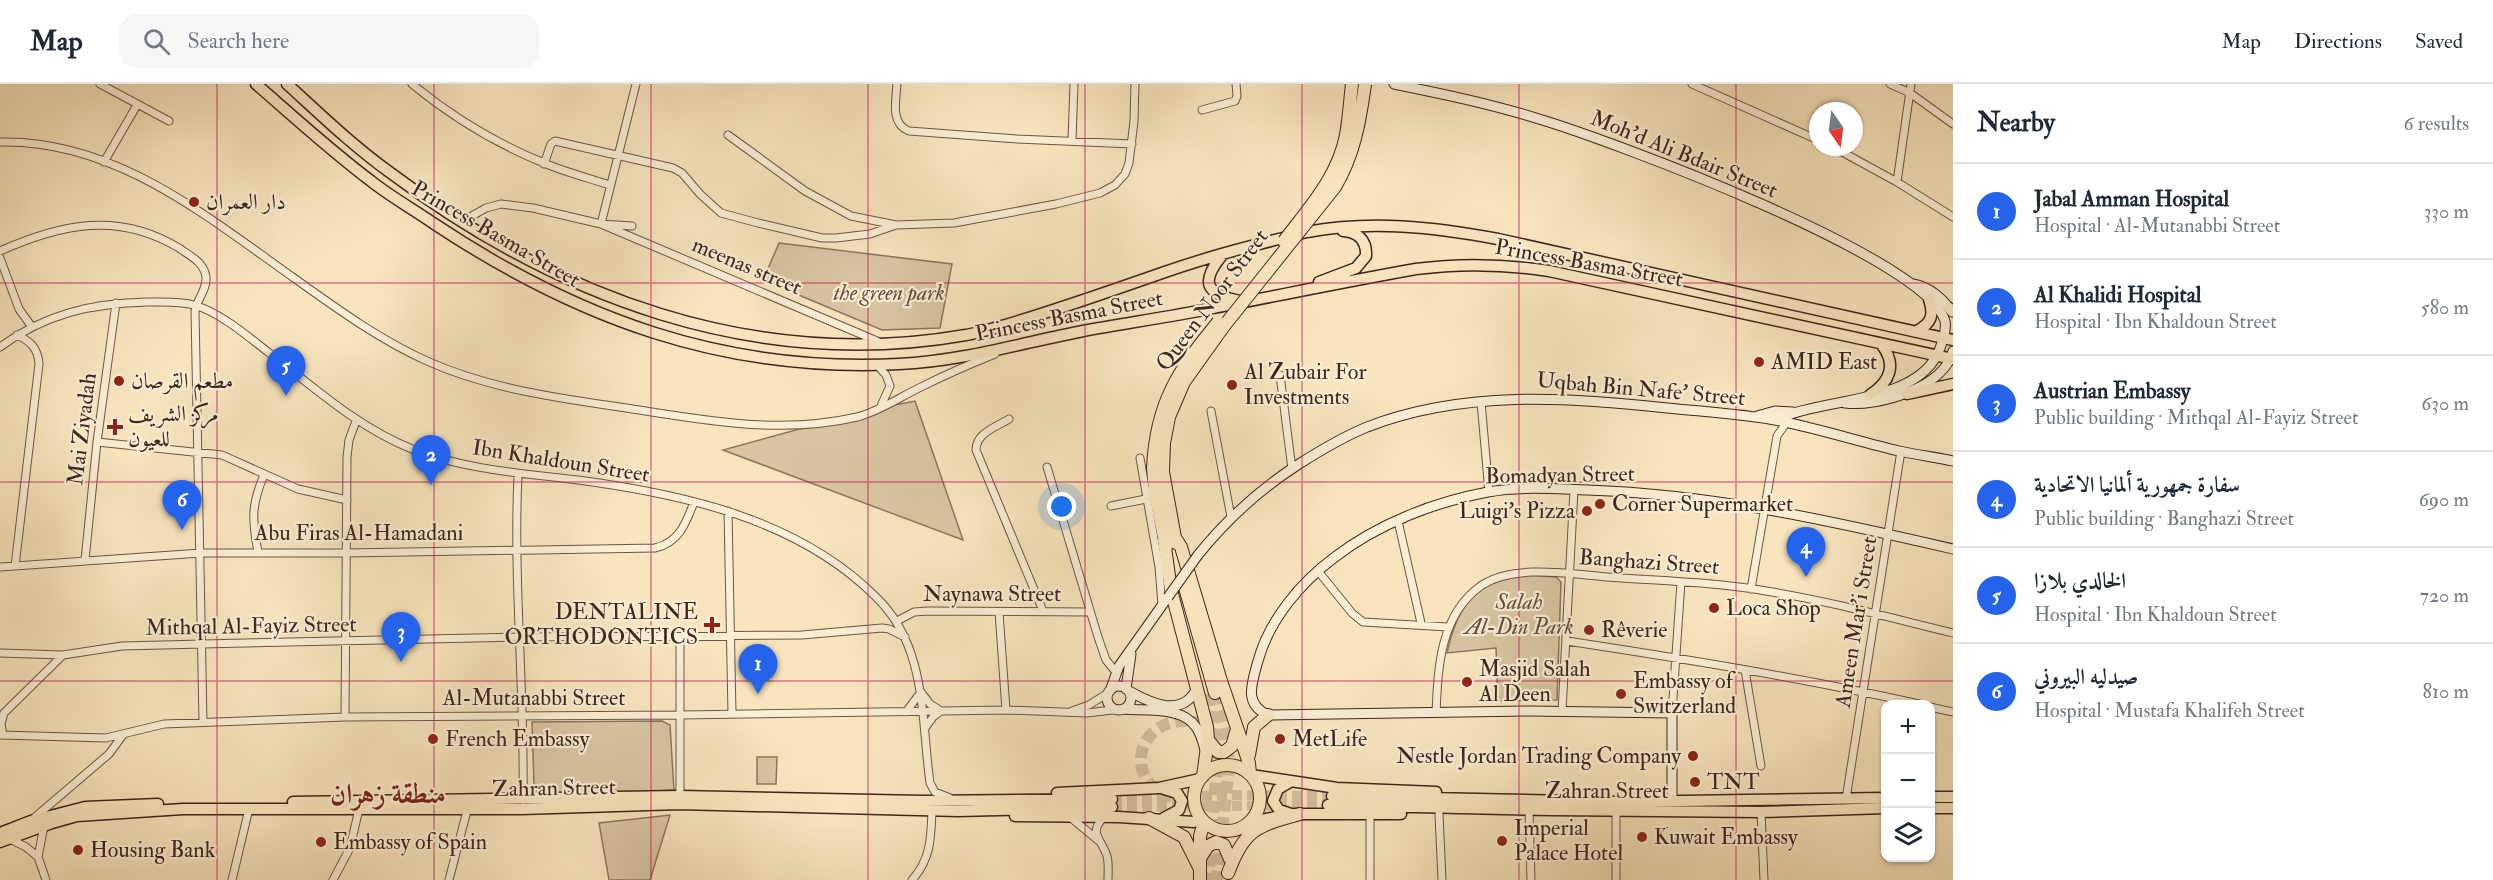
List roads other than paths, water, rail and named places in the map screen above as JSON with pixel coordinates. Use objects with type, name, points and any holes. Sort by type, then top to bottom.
[{"type":"highway","name":"Queen Noor Street","points":[[1206,692],[1187,595],[1169,538],[1158,470],[1160,418],[1174,382],[1203,340],[1254,280],[1318,197],[1334,171],[1346,136],[1352,84]]},
{"type":"highway","name":"Queen Noor Street","points":[[1158,470],[1166,429],[1177,395],[1198,361],[1335,187],[1354,146],[1365,84]]},
{"type":"highway","points":[[1169,538],[1170,590],[1206,692],[1207,746],[1201,777],[1195,789],[1196,811],[1203,821],[1220,830],[1237,829],[1247,824]]},
{"type":"highway","points":[[1169,538],[1181,547],[1248,759],[1250,775],[1260,794],[1259,804],[1230,859],[1227,876]]},
{"type":"highway","points":[[1248,759],[1254,727],[1268,715]]},
{"type":"highway","points":[[1207,746],[1218,752],[1224,752],[1232,746],[1237,729]]},
{"type":"highway","points":[[1201,777],[1221,765],[1241,768],[1250,775]]},
{"type":"highway","points":[[1227,876],[1238,850],[1248,835],[1267,823],[1295,814]]},
{"type":"highway","points":[[1149,818],[1184,837],[1200,869]]},
{"type":"highway","points":[[1200,869],[1200,831],[1203,821]]},
{"type":"highway","points":[[1200,869],[1208,846],[1216,842],[1224,845],[1230,859]]},
{"type":"main road","name":"Princess Basma Street","points":[[256,84],[319,140],[374,184],[502,266],[581,306],[627,325],[679,342],[772,359],[825,364],[877,365],[944,360],[1071,333],[1422,268],[1462,264],[1549,271],[1882,345],[1937,356],[1952,356]]},
{"type":"main road","name":"Princess Basma Street","points":[[287,84],[388,172],[513,252],[573,282],[623,303],[669,318],[766,337],[809,342],[880,342],[941,338],[980,332],[1222,254],[1323,229],[1410,225],[1453,230],[1948,339]]},
{"type":"main road","points":[[1288,293],[1356,268],[1364,260],[1367,251],[1362,238],[1348,231],[1323,229]]},
{"type":"main road","points":[[1222,254],[1210,275],[1211,290],[1222,297],[1243,302]]},
{"type":"main road","points":[[1917,331],[1927,325],[1932,317],[1929,299]]},
{"type":"main road","points":[[1870,394],[1886,383],[1891,367],[1889,355],[1882,345]]},
{"type":"main road","points":[[1907,394],[1953,384]]},
{"type":"main road","points":[[1250,775],[1337,788],[1441,793],[1459,800]]},
{"type":"main road","points":[[982,801],[1019,795],[1159,788],[1201,777]]},
{"type":"main road","points":[[1290,782],[1278,789],[1273,801],[1279,810],[1295,814]]},
{"type":"main road","points":[[1159,788],[1177,793],[1182,801],[1179,810],[1163,818]]},
{"type":"main road","name":"Zahran Street","points":[[3,838],[31,821],[65,811],[85,807],[122,805],[679,804],[932,810],[958,806],[982,801],[1112,803],[958,806],[680,796],[522,804]]},
{"type":"main road","points":[[1935,797],[1953,797]]},
{"type":"main road","name":"Zahran Street","points":[[1881,798],[1330,801],[1443,811],[1761,812],[1881,808]]},
{"type":"main road","name":"Zahran Street","points":[[3,838],[86,815],[183,809],[359,809],[469,804]]},
{"type":"main road","points":[[958,806],[980,815],[1163,818],[1189,822],[1203,821]]},
{"type":"main road","points":[[1935,808],[1953,808]]},
{"type":"main road","points":[[1247,824],[1295,814],[1443,811]]},
{"type":"street","points":[[100,84],[169,121]]},
{"type":"street","points":[[412,84],[464,122],[544,164],[610,185]]},
{"type":"street","points":[[601,224],[636,84]]},
{"type":"street","points":[[897,84],[896,115],[898,123],[906,130],[1132,144]]},
{"type":"street","points":[[1072,141],[1074,84]]},
{"type":"street","points":[[728,135],[784,177],[828,205],[859,218],[896,225],[954,223],[1056,204],[1100,193],[1115,185],[1125,174],[1132,144],[1135,84]]},
{"type":"street","points":[[1202,110],[1235,101],[1238,96],[1236,84]]},
{"type":"street","name":"Moh'd Ali Bdair Street","points":[[1394,84],[1492,105],[1665,162],[1820,232],[1877,260],[1913,284],[1944,318],[1948,339]]},
{"type":"street","points":[[1692,84],[1809,136]]},
{"type":"street","points":[[1890,84],[1910,93],[1953,124]]},
{"type":"street","points":[[1897,182],[1911,84]]},
{"type":"street","points":[[104,162],[137,105]]},
{"type":"street","points":[[0,142],[24,141],[48,145],[76,151],[104,162],[178,197],[393,344],[428,362],[477,379],[557,399],[760,426],[794,426],[859,416],[1011,347]]},
{"type":"street","points":[[544,164],[550,144],[555,141],[678,170],[716,209],[738,219],[822,238],[870,234],[896,225]]},
{"type":"street","points":[[1849,156],[1953,217]]},
{"type":"street","points":[[463,221],[486,208],[501,204],[533,208],[601,224],[632,226]]},
{"type":"street","points":[[0,251],[63,229],[82,225],[114,224],[166,240],[202,266],[206,283],[196,306],[203,721]]},
{"type":"street","name":"meenas street","points":[[601,224],[880,342]]},
{"type":"street","points":[[0,258],[19,309],[32,327]]},
{"type":"street","name":"Moh'd Ali Bdair Street","points":[[1913,284],[1923,286],[1952,311]]},
{"type":"street","name":"Ibn Khaldoun Street","points":[[0,347],[32,327],[69,312],[116,303],[158,302],[196,306],[225,320],[252,339],[356,421],[404,445],[439,458],[518,475],[609,485],[694,502],[754,519],[827,559],[876,596],[897,621],[905,638],[921,692],[932,788],[958,806]]},
{"type":"street","name":"Mai Ziyadah","points":[[85,560],[97,442],[116,303]]},
{"type":"street","points":[[15,566],[39,364],[34,346],[17,335]]},
{"type":"street","points":[[1755,417],[1775,411],[1792,412],[1840,403],[1902,385],[1925,369],[1948,339]]},
{"type":"street","points":[[1840,403],[1855,404],[1907,394],[1939,373],[1952,356]]},
{"type":"street","points":[[877,365],[886,375],[890,386],[880,408]]},
{"type":"street","points":[[1280,375],[1292,469]]},
{"type":"street","name":"Uqbah Bin Nafe' Street","points":[[1109,692],[1116,672],[1165,601],[1198,555],[1231,517],[1292,469],[1345,437],[1388,419],[1481,402],[1533,399],[1590,400],[1776,420],[1901,451],[1953,461]]},
{"type":"street","points":[[1481,402],[1489,492]]},
{"type":"street","points":[[1751,589],[1777,436],[1787,422],[1809,409]]},
{"type":"street","points":[[1211,411],[1231,517]]},
{"type":"street","points":[[1776,420],[1792,412]]},
{"type":"street","points":[[1009,419],[981,437],[976,450],[1043,611]]},
{"type":"street","points":[[345,717],[344,642],[348,449],[356,421]]},
{"type":"street","points":[[97,442],[222,455],[312,494],[347,500]]},
{"type":"street","name":"Ameen Mar'i Street","points":[[1846,799],[1901,451]]},
{"type":"street","points":[[1140,458],[1165,601]]},
{"type":"street","points":[[1047,467],[1103,653],[1116,672]]},
{"type":"street","points":[[258,552],[253,533],[253,507],[264,475]]},
{"type":"street","points":[[518,475],[515,550],[522,716],[522,804]]},
{"type":"street","points":[[1563,711],[1574,490]]},
{"type":"street","name":"Bomadyan Street","points":[[1268,715],[1254,707],[1251,699],[1262,649],[1284,610],[1318,571],[1354,543],[1398,521],[1437,506],[1489,492],[1574,490],[1683,496],[1764,508],[1953,549]]},
{"type":"street","points":[[1111,507],[1146,499]]},
{"type":"street","name":"Abu Firas Al-Hamadani","points":[[0,567],[201,553],[634,549],[667,546],[683,528],[694,502]]},
{"type":"street","points":[[728,511],[732,714]]},
{"type":"street","points":[[1398,521],[1421,623]]},
{"type":"street","points":[[1318,571],[1352,613],[1364,622],[1421,623],[1449,627]]},
{"type":"street","name":"Banghazi Street","points":[[1436,713],[1438,664],[1449,627],[1465,600],[1489,581],[1520,573],[1569,574],[1751,589],[1876,614],[1953,633]]},
{"type":"street","points":[[1672,800],[1672,713],[1681,582]]},
{"type":"street","name":"Naynawa Street","points":[[897,621],[920,611],[1090,612]]},
{"type":"street","points":[[999,612],[1006,710]]},
{"type":"street","name":"Mithqal Al-Fayiz Street","points":[[0,653],[63,655],[122,646],[519,637],[730,637],[833,634],[886,628],[905,638]]},
{"type":"street","points":[[680,637],[680,796]]},
{"type":"street","points":[[1567,641],[1745,670],[1898,700]]},
{"type":"street","name":"Uqbah Bin Nafe' Street","points":[[1127,690],[1131,651]]},
{"type":"street","points":[[1,735],[4,713],[63,655]]},
{"type":"street","points":[[1745,670],[1761,766]]},
{"type":"street","points":[[1070,711],[1089,705],[1118,686],[1149,701],[1177,706],[1206,692]]},
{"type":"street","points":[[1121,709],[1130,702],[1127,690]]},
{"type":"street","points":[[906,712],[921,692],[930,704],[941,711],[930,720],[924,731]]},
{"type":"street","points":[[1109,692],[1108,703],[1113,708],[1183,716],[1196,726],[1207,746]]},
{"type":"street","points":[[1935,708],[1953,712]]},
{"type":"street","name":"Al-Mutanabbi Street","points":[[1,735],[92,738],[123,735],[164,724],[345,717],[681,716],[1006,710],[1101,713],[1121,709]]},
{"type":"street","points":[[1268,715],[1563,711],[1672,713]]},
{"type":"street","points":[[31,821],[109,754],[123,735]]},
{"type":"street","points":[[57,798],[58,807],[65,811]]},
{"type":"street","points":[[449,880],[469,804]]},
{"type":"street","points":[[231,880],[249,809]]},
{"type":"street","points":[[333,880],[350,848],[359,809]]},
{"type":"street","points":[[912,880],[929,852],[932,810]]},
{"type":"street","points":[[1529,810],[1531,880]]},
{"type":"street","points":[[1442,880],[1443,811]]},
{"type":"street","points":[[1616,811],[1616,880]]},
{"type":"street","points":[[1761,812],[1764,880]]},
{"type":"street","points":[[1370,814],[1370,880]]},
{"type":"street","points":[[1070,817],[1099,841]]},
{"type":"street","points":[[1104,817],[1096,826],[1099,841],[1108,860],[1108,880]]},
{"type":"street","points":[[44,826],[38,857],[46,880]]},
{"type":"street","points":[[3,838],[26,848],[38,857]]},
{"type":"tunnel","points":[[1215,693],[1225,732],[1229,767],[1217,880]]},
{"type":"tunnel","points":[[1206,694],[1218,756],[1208,880]]},
{"type":"tunnel","points":[[1172,797],[1157,790],[1147,780],[1142,768],[1141,754],[1145,742],[1154,731],[1167,724],[1184,721],[1200,724],[1213,735]]},
{"type":"tunnel","points":[[1112,799],[1229,795],[1332,796]]},
{"type":"tunnel","points":[[1112,807],[1328,805]]},
{"type":"place","name":"دار العمران","points":[[194,202]]},
{"type":"place","name":"AMID East","points":[[1759,362]]},
{"type":"place","name":"مطعم القرصان","points":[[119,381]]},
{"type":"place","name":"Al Zubair For Investments","points":[[1232,385]]},
{"type":"place","name":"الخالدي بلازا","points":[[286,396]]},
{"type":"place","name":"مركز الشريف للعيون","points":[[115,427]]},
{"type":"place","name":"Al Khalidi Hospital","points":[[431,485]]},
{"type":"place","name":"Corner Supermarket","points":[[1600,504]]},
{"type":"place","name":"Luigi's Pizza","points":[[1587,511]]},
{"type":"place","name":"صيدليه البيروني","points":[[182,530]]},
{"type":"place","name":"سفارة جمهورية ألمانيا الاتحادية","points":[[1806,577]]},
{"type":"place","name":"Loca Shop","points":[[1714,608]]},
{"type":"place","name":"DENTALINE ORTHODONTICS","points":[[712,625]]},
{"type":"place","name":"Rêverie","points":[[1589,630]]},
{"type":"place","name":"Austrian Embassy","points":[[401,662]]},
{"type":"place","name":"Masjid Salah Al Deen","points":[[1467,682]]},
{"type":"place","name":"Jabal Amman Hospital","points":[[758,694]]},
{"type":"place","name":"Embassy of Switzerland","points":[[1621,694]]},
{"type":"place","name":"French Embassy","points":[[433,739]]},
{"type":"place","name":"MetLife","points":[[1280,739]]},
{"type":"place","name":"Nestle Jordan Trading Company","points":[[1693,756]]},
{"type":"place","name":"TNT","points":[[1695,782]]},
{"type":"place","name":"Kuwait Embassy","points":[[1642,837]]},
{"type":"place","name":"Imperial Palace Hotel","points":[[1502,841]]},
{"type":"place","name":"Embassy of Spain","points":[[321,842]]},
{"type":"place","name":"Housing Bank","points":[[78,850]]},
{"type":"district","name":"منطقة زهران","points":[[388,794]]},
{"type":"park label","name":"the green park","points":[[889,293]]},
{"type":"park label","name":"Salah Al-Din Park","points":[[1519,614]]}]
